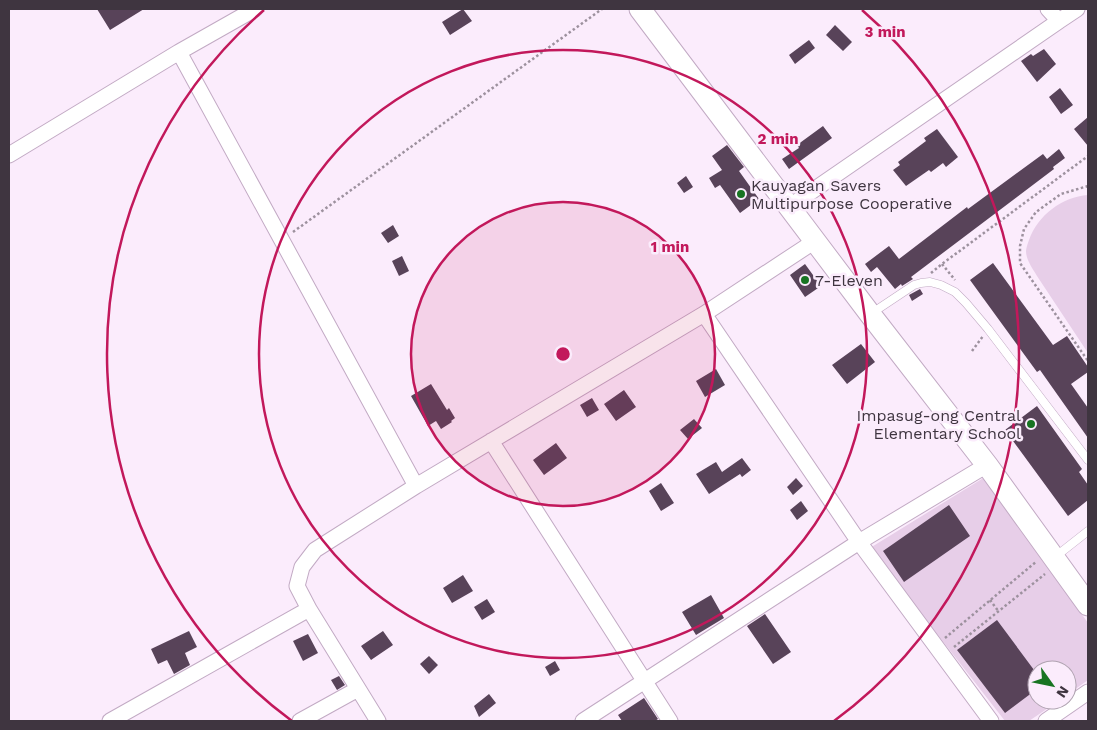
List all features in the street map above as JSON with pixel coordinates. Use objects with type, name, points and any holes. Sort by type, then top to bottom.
[{"type":"main road","points":[[640,9],[870,314],[987,465],[1088,605]]},
{"type":"street","points":[[9,155],[179,52],[255,9]]},
{"type":"street","points":[[1048,9],[1059,20]]},
{"type":"street","points":[[789,207],[1077,9]]},
{"type":"street","points":[[179,52],[416,486]]},
{"type":"street","points":[[378,721],[309,609],[297,586],[302,567],[315,550],[416,486],[704,314],[815,241]]},
{"type":"street","points":[[704,314],[859,542],[991,721]]},
{"type":"street","points":[[492,441],[670,721]]},
{"type":"street","points":[[584,721],[859,542],[987,465]]},
{"type":"street","points":[[110,721],[309,609]]},
{"type":"street","points":[[300,721],[358,689]]},
{"type":"street","points":[[1046,721],[1088,692]]},
{"type":"lane","points":[[870,314],[914,285],[921,283],[930,282],[955,292],[988,329],[1088,460]]},
{"type":"lane","points":[[1054,557],[1088,531]]},
{"type":"path","points":[[282,240],[602,9]]},
{"type":"path","points":[[921,283],[942,264],[1088,156]]},
{"type":"path","points":[[1088,186],[1061,194],[1036,212],[1024,229],[1020,246],[1020,263],[1088,361]]},
{"type":"path","points":[[942,264],[957,283],[955,292]]},
{"type":"path","points":[[972,351],[988,329]]},
{"type":"path","points":[[940,651],[990,600],[1054,557]]},
{"type":"path","points":[[940,651],[999,612],[1054,557]]},
{"type":"path","points":[[990,600],[999,612]]},
{"type":"shaded area","points":[[1088,195],[1088,353],[1028,261],[1026,251],[1033,231],[1045,215],[1069,199]]},
{"type":"shaded area","points":[[985,477],[1088,623],[1088,680],[1077,688],[1077,660],[1027,660],[1027,710],[1045,710],[1029,721],[1005,721],[870,548]]},
{"type":"building","points":[[97,9],[144,9],[110,30]]},
{"type":"building","points":[[463,9],[472,21],[450,35],[442,22]]},
{"type":"building","points":[[835,25],[852,42],[843,51],[826,35]]},
{"type":"building","points":[[809,40],[815,48],[795,64],[789,55]]},
{"type":"building","points":[[1044,49],[1056,64],[1037,82],[1021,61],[1031,54],[1033,56]]},
{"type":"building","points":[[1060,88],[1073,105],[1061,114],[1049,97]]},
{"type":"building","points":[[1088,117],[1088,146],[1074,129]]},
{"type":"building","points":[[823,126],[832,138],[789,169],[782,159],[799,148],[797,145]]},
{"type":"building","points":[[937,129],[958,157],[946,167],[943,163],[906,186],[893,170],[900,165],[898,162],[926,141],[924,138]]},
{"type":"building","points":[[727,145],[744,167],[739,171],[759,199],[740,213],[720,185],[715,188],[709,178],[722,170],[712,156]]},
{"type":"building","points":[[1059,149],[1065,158],[1053,167],[1054,169],[911,277],[913,279],[902,286],[901,284],[895,289],[877,267],[871,272],[865,264],[889,246],[899,259],[967,207],[968,209],[1043,154],[1047,159]]},
{"type":"building","points":[[686,176],[693,187],[684,193],[677,183]]},
{"type":"building","points":[[393,225],[399,236],[388,243],[381,233]]},
{"type":"building","points":[[402,256],[409,271],[399,276],[392,261]]},
{"type":"building","points":[[993,263],[1053,345],[1067,336],[1088,367],[1088,372],[1071,384],[1088,408],[1088,438],[1040,370],[1037,372],[970,280]]},
{"type":"building","name":"7-Eleven","points":[[805,264],[821,286],[805,297],[790,275]]},
{"type":"building","points":[[920,289],[923,294],[912,301],[909,295]]},
{"type":"building","points":[[861,344],[875,362],[847,384],[832,365]]},
{"type":"building","points":[[716,369],[725,385],[705,397],[696,381]]},
{"type":"building","points":[[431,384],[447,410],[449,408],[455,418],[441,429],[436,421],[428,426],[411,396]]},
{"type":"building","points":[[624,390],[636,407],[616,421],[604,404]]},
{"type":"building","points":[[592,398],[599,410],[587,417],[580,405]]},
{"type":"building","points":[[1037,406],[1082,469],[1079,472],[1088,485],[1088,500],[1068,516],[1005,430]]},
{"type":"building","points":[[694,419],[702,428],[688,439],[680,430]]},
{"type":"building","points":[[556,443],[567,458],[544,475],[533,460]]},
{"type":"building","points":[[742,458],[751,470],[742,477],[740,474],[709,494],[696,474],[716,462],[722,472]]},
{"type":"building","points":[[796,478],[803,486],[793,495],[787,487]]},
{"type":"building","points":[[661,483],[674,503],[661,511],[649,491]]},
{"type":"building","points":[[801,501],[808,511],[797,520],[790,510]]},
{"type":"building","points":[[949,505],[970,536],[904,582],[883,551]]},
{"type":"building","points":[[463,575],[473,591],[452,603],[443,588]]},
{"type":"building","points":[[711,595],[724,618],[696,635],[682,612]]},
{"type":"building","points":[[487,599],[495,612],[482,620],[474,607]]},
{"type":"building","points":[[765,614],[791,652],[773,664],[747,626]]},
{"type":"building","points":[[997,620],[1027,660],[1027,696],[1005,713],[957,650]]},
{"type":"building","points":[[189,631],[197,647],[185,653],[190,665],[174,674],[167,660],[158,664],[151,649]]},
{"type":"building","points":[[383,631],[393,645],[371,660],[361,646]]},
{"type":"building","points":[[308,634],[318,653],[303,661],[293,641]]},
{"type":"building","points":[[429,656],[438,665],[429,674],[420,664]]},
{"type":"building","points":[[555,661],[560,670],[550,676],[545,667]]},
{"type":"building","points":[[339,676],[345,685],[337,690],[331,680]]},
{"type":"building","points":[[489,694],[496,703],[479,717],[474,706]]},
{"type":"building","points":[[644,698],[658,719],[655,721],[622,721],[618,715]]},
{"type":"place","name":"Kauyagan Savers Multipurpose Cooperative","points":[[741,194]]},
{"type":"place","name":"7-Eleven","points":[[805,280]]},
{"type":"place","name":"Impasug-ong Central Elementary School","points":[[1031,424]]}]
